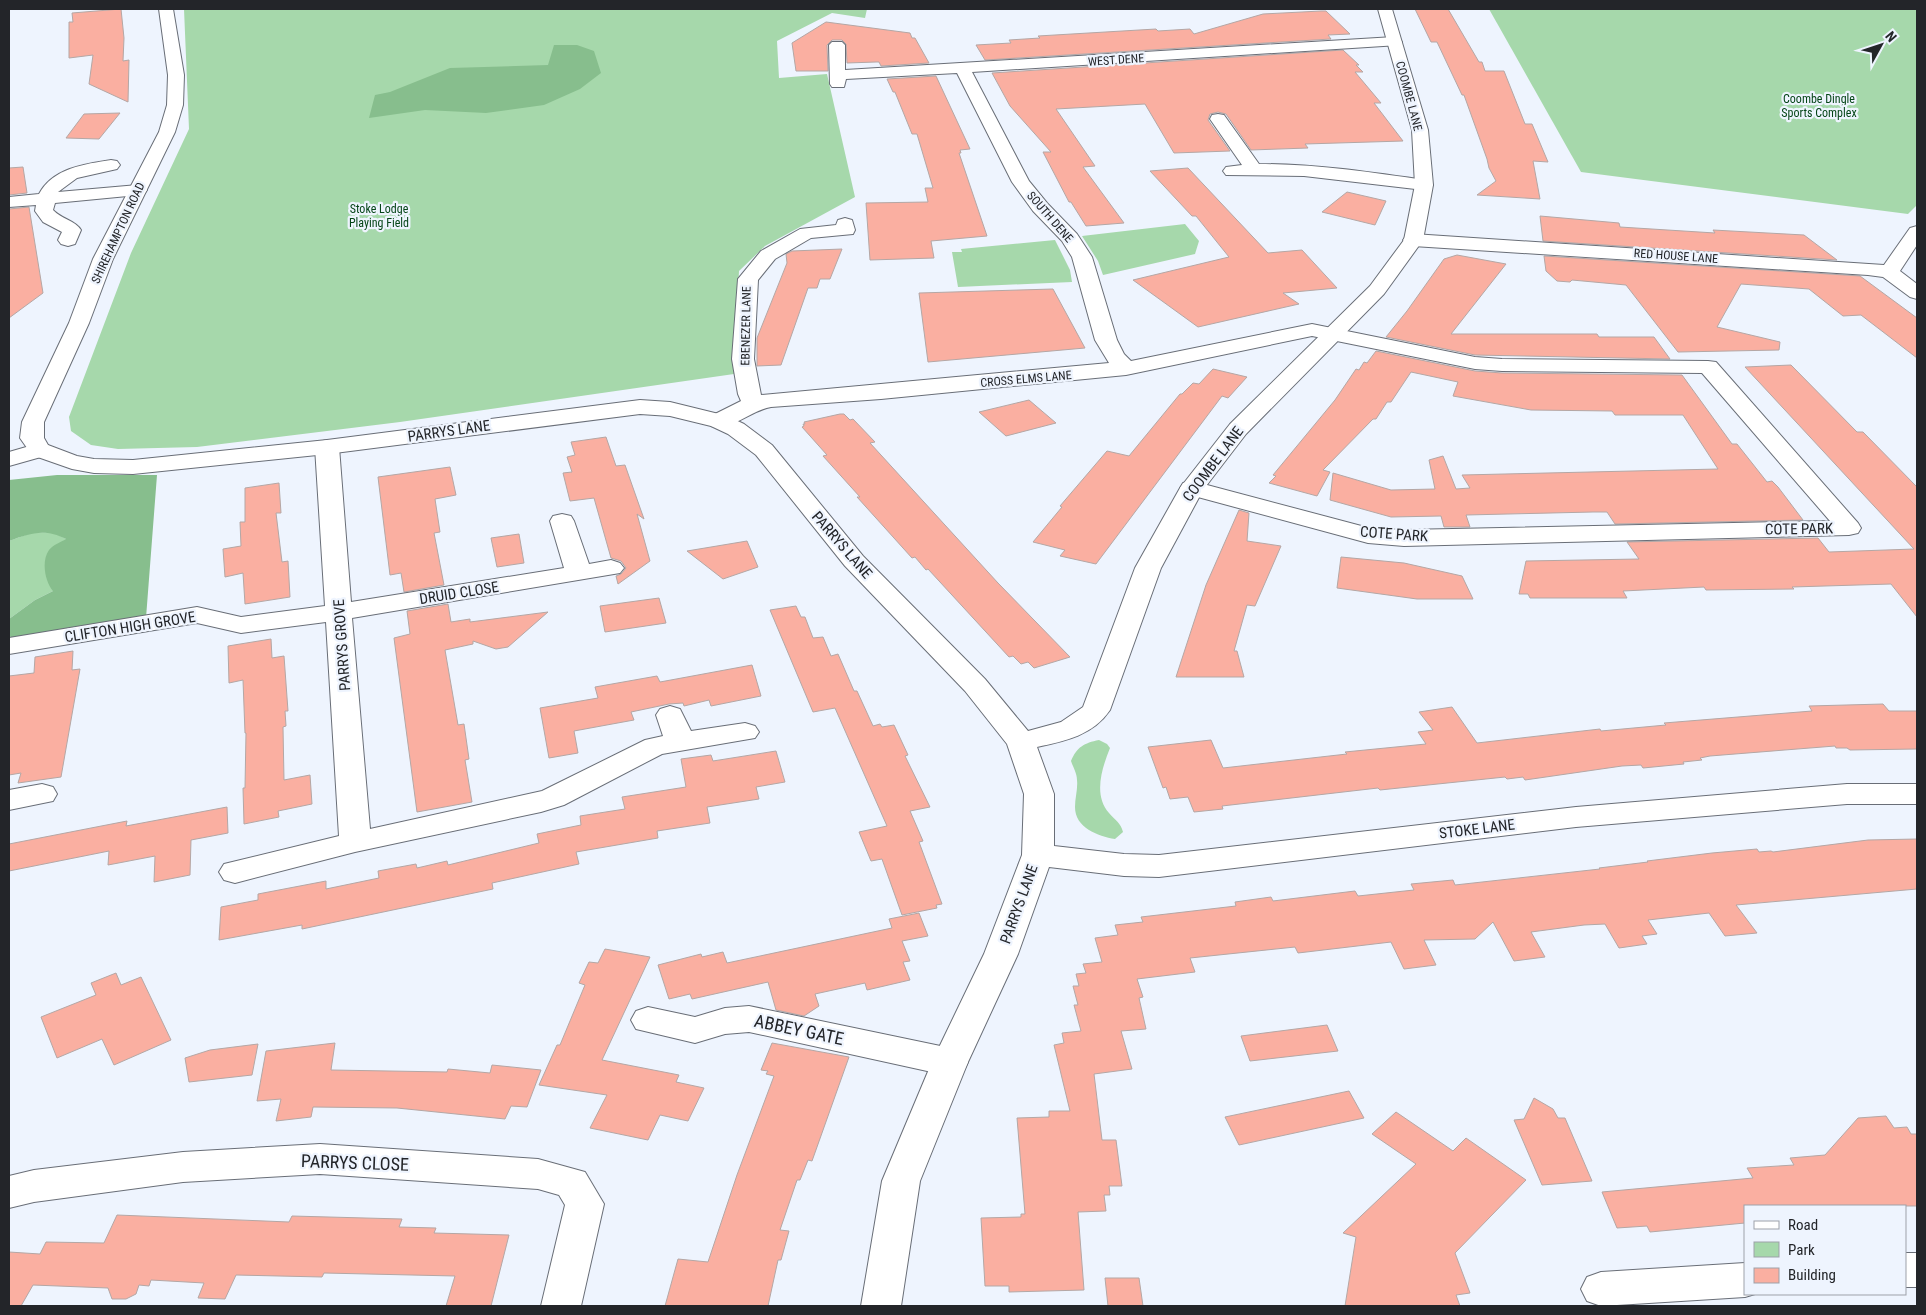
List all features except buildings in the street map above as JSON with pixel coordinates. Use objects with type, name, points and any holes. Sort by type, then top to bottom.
[{"type":"street","name":"SHIREHAMPTON ROAD","points":[[40,450],[32,438],[33,422],[79,322],[103,259],[167,132],[175,105],[176,76],[166,9]]},
{"type":"street","name":"COOMBE LANE","points":[[1021,742],[1070,730],[1090,718],[1096,710],[1148,568],[1192,488],[1238,429],[1377,290],[1413,240],[1424,185],[1420,130],[1385,9]]},
{"type":"street","name":"WEST DENE","points":[[837,45],[838,80],[963,69],[1394,42]]},
{"type":"street","name":"SOUTH DENE","points":[[963,69],[1021,182],[1040,206],[1070,238],[1082,257],[1106,340],[1115,357],[1126,368]]},
{"type":"street","points":[[1246,127],[1221,124],[1254,169]]},
{"type":"street","points":[[68,240],[72,230],[50,218],[44,210],[50,189],[61,180],[78,172],[111,165]]},
{"type":"street","points":[[1232,171],[1254,169],[1324,171],[1424,185]]},
{"type":"street","points":[[9,202],[138,190]]},
{"type":"street","name":"EBENEZER LANE","points":[[754,403],[749,394],[743,359],[748,278],[768,255],[807,234],[846,230],[845,224]]},
{"type":"street","points":[[1917,232],[1888,272],[1917,293]]},
{"type":"street","name":"RED HOUSE LANE","points":[[1413,240],[1868,269],[1888,272]]},
{"type":"street","name":"CROSS ELMS LANE","points":[[718,421],[754,403],[786,398],[891,391],[1126,368],[1312,330],[1333,334]]},
{"type":"street","name":"COTE PARK","points":[[1192,488],[1368,535],[1404,538],[1850,528],[1708,367],[1526,366],[1476,363],[1333,334]]},
{"type":"street","name":"PARRYS LANE","points":[[40,450],[72,462],[94,466],[133,467],[327,447],[640,407],[670,409],[702,415],[736,429],[764,450],[854,561],[975,685],[1021,742],[1039,794],[1038,855],[1001,954],[950,1062],[901,1181],[881,1306]]},
{"type":"street","name":"PARRYS GROVE","points":[[327,447],[340,612],[354,842]]},
{"type":"street","points":[[9,459],[40,450]]},
{"type":"street","points":[[562,521],[579,574]]},
{"type":"street","name":"DRUID CLOSE","points":[[340,612],[611,568]]},
{"type":"street","name":"CLIFTON HIGH GROVE","points":[[9,646],[197,615],[241,625],[340,612]]},
{"type":"street","points":[[235,872],[354,842],[530,805],[553,798],[655,746],[675,728],[745,732]]},
{"type":"street","points":[[9,800],[42,794]]},
{"type":"street","name":"STOKE LANE","points":[[1038,855],[1124,865],[1159,866],[1576,817],[1847,794],[1917,794]]},
{"type":"street","name":"ABBEY GATE","points":[[648,1020],[695,1030],[725,1021],[749,1019],[950,1062]]},
{"type":"street","name":"PARRYS CLOSE","points":[[9,1192],[34,1186],[183,1167],[320,1160],[538,1174],[572,1183],[585,1204],[561,1306]]},
{"type":"street","points":[[1602,1289],[1744,1280]]},
{"type":"green space","name":"Stoke Lodge Playing Field","points":[[184,9],[867,9],[865,18],[832,13],[777,41],[779,78],[827,74],[855,197],[765,246],[739,271],[734,374],[400,422],[197,447],[118,449],[91,445],[71,431],[69,417],[131,253],[189,129]]},
{"type":"green space","name":"Coombe Dingle Sports Complex","points":[[1489,9],[1917,9],[1917,205],[1908,214],[1581,172]]},
{"type":"green space","points":[[554,45],[577,45],[594,51],[601,73],[580,89],[544,105],[486,113],[425,110],[369,118],[375,95],[390,92],[450,68],[548,65]]},
{"type":"green space","points":[[1185,224],[1199,241],[1195,254],[1103,275],[1098,261],[1082,236]]},
{"type":"green space","points":[[1055,240],[1070,270],[1072,282],[958,287],[952,252],[962,252],[961,249]]},
{"type":"green space","points":[[57,475],[157,475],[146,618],[18,641],[9,636],[9,619],[35,600],[53,591],[46,577],[45,560],[51,548],[66,539],[51,534],[38,533],[9,541],[9,480]]},
{"type":"green space","points":[[53,532],[66,539],[53,591],[35,600],[9,619],[9,541],[31,533]]},
{"type":"green space","points":[[1099,740],[1110,748],[1104,764],[1100,790],[1104,806],[1123,832],[1115,839],[1089,830],[1083,826],[1076,814],[1077,777],[1071,761],[1082,746]]}]
